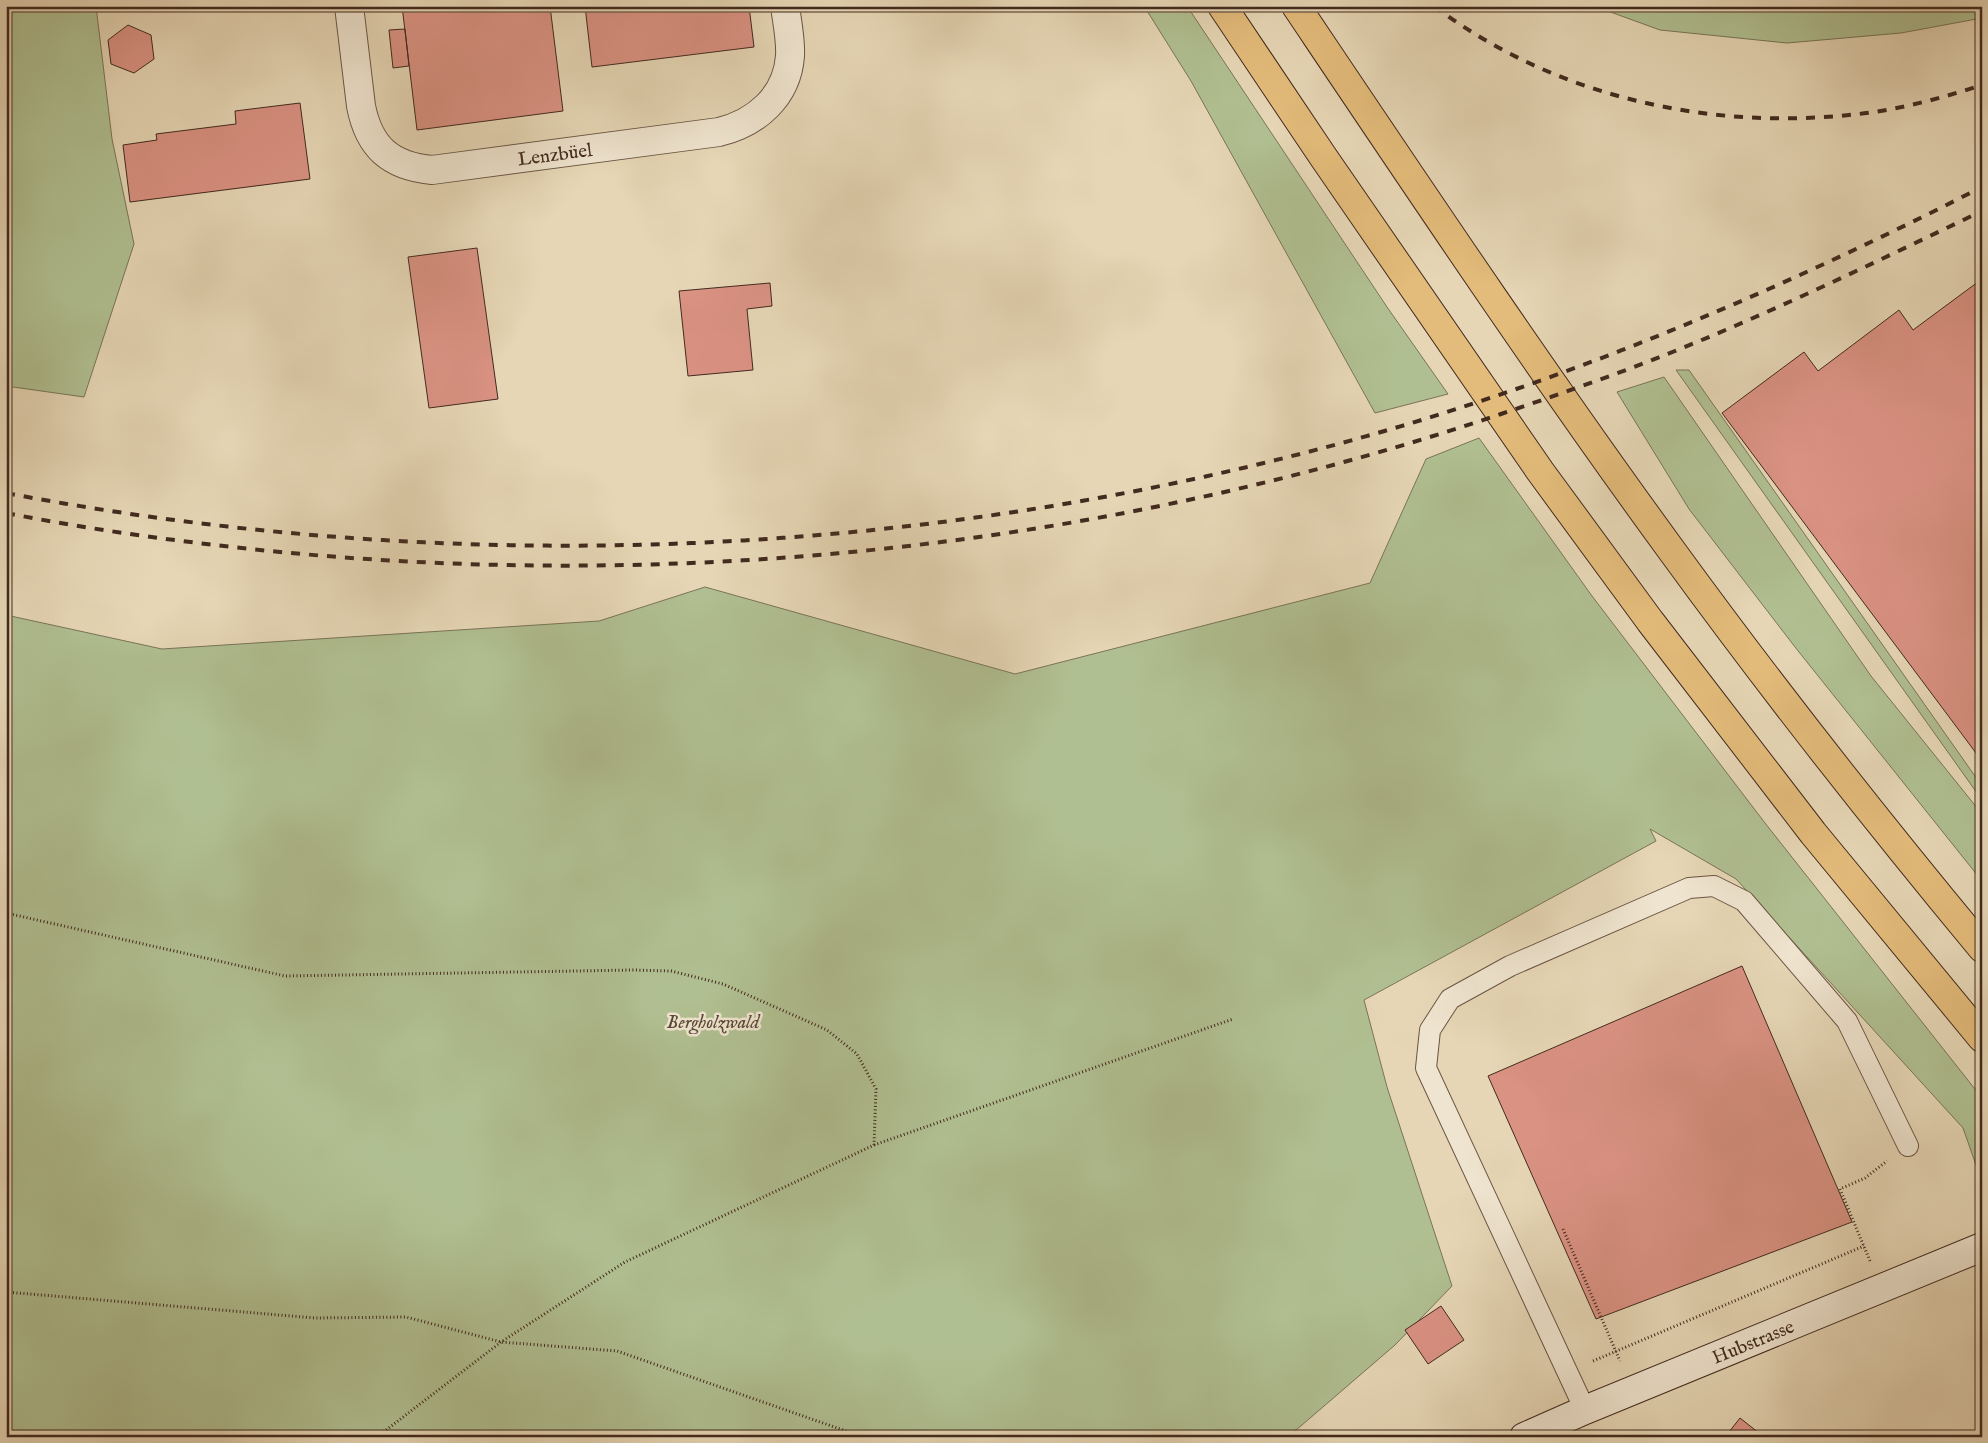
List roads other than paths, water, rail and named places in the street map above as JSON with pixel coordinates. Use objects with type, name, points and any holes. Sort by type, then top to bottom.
[{"type":"highway","points":[[1222,6],[1324,158],[1540,471],[1650,621],[1813,833],[1982,1038]]},
{"type":"highway","points":[[1296,6],[1465,258],[1670,550],[1791,710],[1900,849],[1982,948]]},
{"type":"street","name":"Lenzbüel","points":[[349,6],[361,106],[364,121],[370,135],[378,147],[403,165],[432,170],[719,132],[735,128],[750,121],[763,111],[775,98],[782,86],[790,56],[785,6]]},
{"type":"street","name":"Hubstrasse","points":[[1524,1437],[1554,1431],[1585,1410],[1982,1247]]},
{"type":"lane","points":[[1585,1410],[1426,1068],[1430,1030],[1450,999],[1510,966],[1689,888],[1714,886],[1744,900],[1847,1021],[1908,1146]]},
{"type":"railway","points":[[1434,6],[1480,37],[1528,63],[1579,84],[1631,100],[1685,111],[1740,117],[1794,118],[1849,115],[1883,111],[1916,104],[1982,85]]},
{"type":"railway","points":[[6,493],[181,521],[356,538],[533,545],[710,542],[886,529],[1061,505],[1234,470],[1405,425],[1553,376],[1699,319],[1770,288],[1841,256],[1982,187]]},
{"type":"railway","points":[[6,513],[137,535],[270,551],[425,562],[581,566],[737,561],[893,548],[1047,527],[1201,497],[1352,460],[1501,414],[1610,376],[1714,335],[1829,284],[1982,211]]},
{"type":"park label","name":"Bergholzwald","points":[[713,1021]]}]
